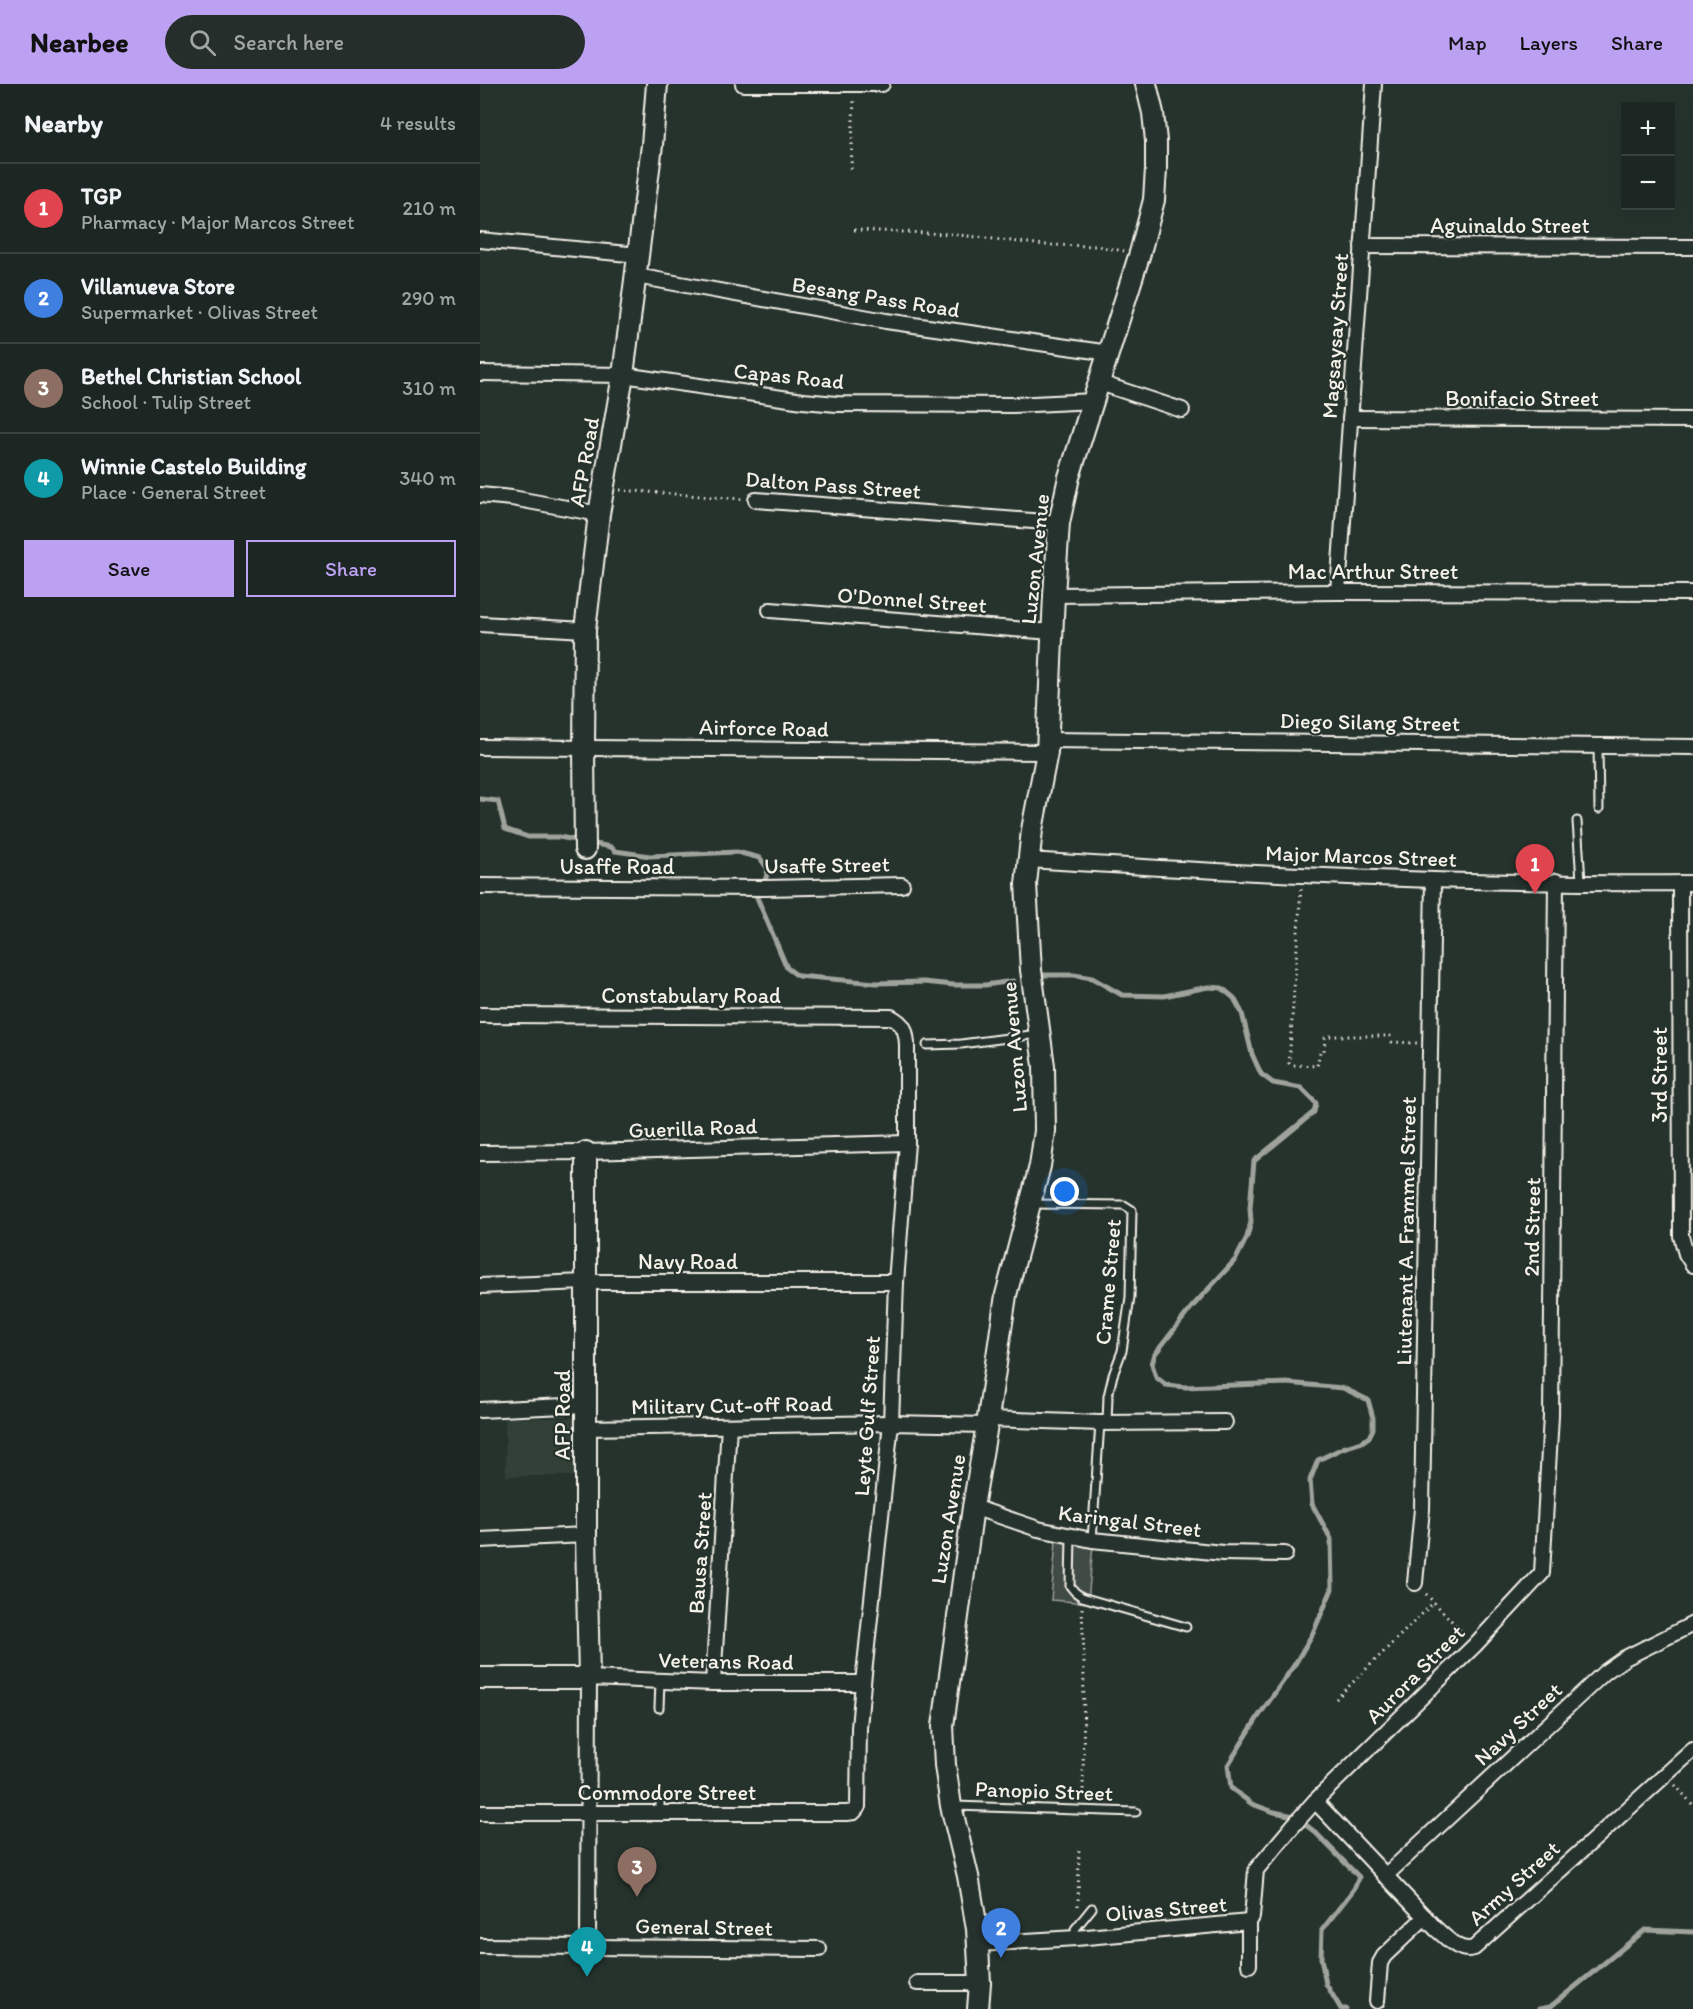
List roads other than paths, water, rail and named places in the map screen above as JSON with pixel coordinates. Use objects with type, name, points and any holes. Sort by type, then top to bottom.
[{"type":"main road","name":"AFP Road","points":[[585,849],[585,630],[599,514],[623,375],[639,255],[657,84]]},
{"type":"main road","name":"Luzon Avenue","points":[[978,2009],[980,1983],[978,1944],[968,1876],[951,1806],[945,1765],[943,1726],[973,1507],[1006,1295],[1040,1166],[1045,1131],[1046,1087],[1026,917],[1028,860],[1047,746],[1059,523],[1069,477],[1140,253],[1154,200],[1156,169],[1153,113],[1146,84]]},
{"type":"main road","name":"AFP Road","points":[[586,1152],[586,1535],[589,1678]]},
{"type":"main road","points":[[480,1678],[589,1678]]},
{"type":"street","points":[[743,84],[882,84]]},
{"type":"street","name":"Magsaysay Street","points":[[1338,592],[1374,84]]},
{"type":"street","points":[[480,240],[639,255]]},
{"type":"street","name":"Aguinaldo Street","points":[[1362,246],[1693,247]]},
{"type":"street","name":"Besang Pass Road","points":[[636,276],[886,321],[1109,354]]},
{"type":"street","name":"Capas Road","points":[[480,373],[623,375],[837,404],[1014,405],[1097,392]]},
{"type":"street","points":[[1097,392],[1182,410]]},
{"type":"street","name":"Bonifacio Street","points":[[1350,418],[1693,420]]},
{"type":"street","points":[[480,495],[512,498],[599,514]]},
{"type":"street","name":"Dalton Pass Street","points":[[756,500],[1059,523]]},
{"type":"street","name":"Mac Arthur Street","points":[[1054,595],[1338,592],[1693,593]]},
{"type":"street","name":"O'Donnel Street","points":[[770,610],[1052,632]]},
{"type":"street","points":[[480,624],[585,630]]},
{"type":"street","name":"Airforce Road","points":[[480,747],[1047,746]]},
{"type":"street","name":"Diego Silang Street","points":[[1047,746],[1693,747]]},
{"type":"street","name":"Major Marcos Street","points":[[1028,860],[1302,876],[1686,883]]},
{"type":"street","name":"Liutenant A. Frammel Street","points":[[1415,1583],[1422,1509],[1433,880]]},
{"type":"street","name":"2nd Street","points":[[1542,1573],[1551,1416],[1556,882]]},
{"type":"street","name":"3rd Street","points":[[1686,883],[1681,1236],[1686,1254],[1693,1265]]},
{"type":"street","name":"Usaffe Street","points":[[759,888],[902,885]]},
{"type":"street","name":"Usaffe Road","points":[[480,886],[759,888]]},
{"type":"street","name":"Constabulary Road","points":[[480,1015],[891,1017],[901,1022]]},
{"type":"street","name":"Leyte Gulf Street","points":[[854,1812],[858,1807],[863,1683],[891,1423],[896,1282],[907,1143],[907,1044],[906,1031],[901,1022]]},
{"type":"street","name":"Guerilla Road","points":[[480,1153],[907,1143]]},
{"type":"street","name":"Navy Road","points":[[480,1286],[586,1282],[896,1282]]},
{"type":"street","points":[[480,1410],[586,1405]]},
{"type":"street","name":"Military Cut-off Road","points":[[586,1428],[987,1422],[1225,1422]]},
{"type":"street","name":"Bausa Street","points":[[713,1683],[729,1426]]},
{"type":"street","name":"Karingal Street","points":[[973,1507],[1038,1529],[1092,1540],[1214,1553],[1285,1554]]},
{"type":"street","points":[[480,1540],[586,1535]]},
{"type":"street","name":"Aurora Street","points":[[1315,1801],[1475,1645],[1542,1573]]},
{"type":"street","name":"Navy Street","points":[[1385,1876],[1605,1672],[1625,1659],[1693,1624]]},
{"type":"street","points":[[588,1946],[589,1678]]},
{"type":"street","name":"Veterans Road","points":[[589,1678],[713,1683],[863,1683]]},
{"type":"street","name":"Army Street","points":[[1315,1801],[1425,1917],[1456,1946],[1469,1950],[1474,1948],[1693,1750]]},
{"type":"street","name":"Olivas Street","points":[[978,1944],[1076,1933],[1249,1922],[1252,1917],[1256,1870],[1315,1801]]},
{"type":"street","name":"Commodore Street","points":[[480,1813],[587,1813],[660,1806],[854,1812]]},
{"type":"street","points":[[1377,2001],[1380,1963],[1384,1956],[1425,1917]]},
{"type":"street","points":[[1249,1922],[1249,1965]]},
{"type":"street","name":"General Street","points":[[480,1946],[819,1949]]},
{"type":"street","points":[[916,1983],[980,1983]]},
{"type":"lane","points":[[1598,746],[1599,809]]},
{"type":"lane","points":[[1577,821],[1581,882]]},
{"type":"lane","points":[[927,1045],[961,1044],[1040,1034]]},
{"type":"lane","name":"Crame Street","points":[[1030,1204],[1124,1205],[1132,1210],[1130,1297],[1122,1351],[1109,1390],[1104,1423]]},
{"type":"lane","points":[[1092,1540],[1104,1423]]},
{"type":"lane","points":[[1071,1536],[1070,1586],[1082,1598],[1186,1627]]},
{"type":"lane","points":[[659,1708],[660,1681]]},
{"type":"lane","name":"Panopio Street","points":[[951,1806],[1136,1812]]},
{"type":"lane","points":[[1076,1933],[1092,1908]]},
{"type":"waterway","points":[[480,799],[498,801],[505,829],[528,837],[559,837],[581,841]]},
{"type":"waterway","points":[[590,843],[611,847],[615,851],[650,856],[737,852],[760,858],[768,869],[766,878],[756,895],[787,968],[798,976],[876,983],[924,982],[953,985],[985,985],[1013,981]]},
{"type":"waterway","points":[[1041,975],[1074,975],[1092,978],[1122,995],[1164,996],[1208,987],[1222,988],[1234,998],[1242,1013],[1252,1054],[1261,1074],[1273,1083],[1301,1088],[1316,1103],[1314,1112],[1254,1161],[1251,1222],[1247,1237],[1236,1259],[1191,1308],[1155,1354],[1152,1364],[1156,1377],[1166,1385],[1185,1387],[1287,1383],[1343,1388],[1368,1400],[1373,1418],[1373,1429],[1369,1437],[1318,1460],[1310,1480],[1312,1504],[1331,1539],[1332,1589],[1313,1633],[1295,1664],[1228,1765],[1231,1788],[1252,1804],[1294,1816],[1315,1832],[1359,1877],[1354,1889],[1322,1930],[1321,1958],[1326,1984],[1341,2009],[1346,2009]]},
{"type":"waterway","points":[[1539,2009],[1550,2007],[1645,1930],[1693,1932]]},
{"type":"place","name":"TGP","points":[[1535,894]]},
{"type":"place","name":"Bethel Christian School","points":[[637,1897]]},
{"type":"place","name":"Villanueva Store","points":[[1001,1958]]},
{"type":"place","name":"Winnie Castelo Building","points":[[587,1977]]}]
